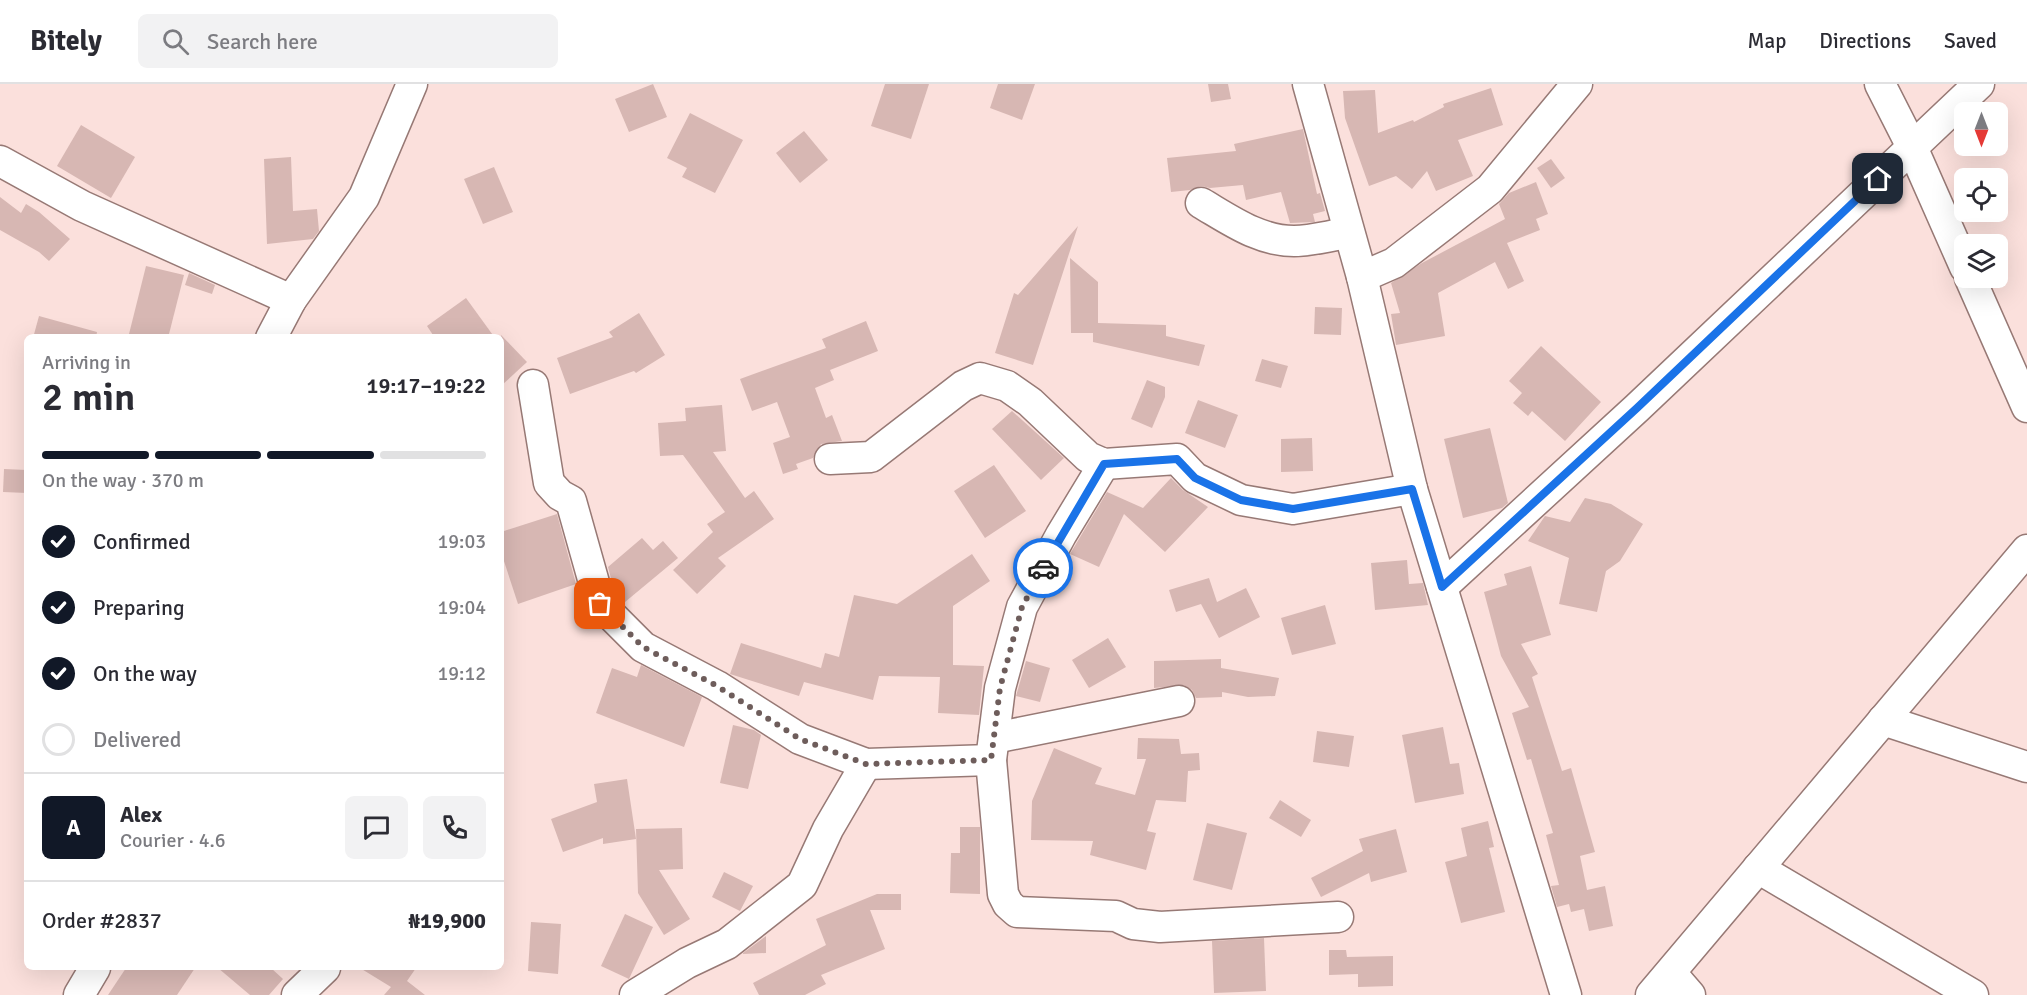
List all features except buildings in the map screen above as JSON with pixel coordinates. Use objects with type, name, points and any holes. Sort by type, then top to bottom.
[{"type":"street","points":[[274,334],[291,300],[364,197],[412,84]]},
{"type":"street","points":[[1308,84],[1362,277],[1412,489],[1566,995]]},
{"type":"street","points":[[1362,277],[1394,263],[1490,189],[1577,84]]},
{"type":"street","points":[[1880,84],[1912,147],[1954,242]]},
{"type":"street","points":[[1442,587],[1637,408],[1979,84]]},
{"type":"street","points":[[0,161],[82,206],[291,300]]},
{"type":"street","points":[[1201,203],[1250,231],[1275,239],[1296,241],[1349,232]]},
{"type":"street","points":[[1974,288],[2027,407]]},
{"type":"street","points":[[830,459],[871,457],[963,386],[980,378],[1007,386],[1030,402],[1088,457],[1104,464],[1177,459],[1195,478],[1241,500],[1293,509],[1412,489]]},
{"type":"street","points":[[533,385],[549,483],[560,495],[571,501],[600,604],[606,612],[643,647],[717,686],[800,739],[866,764],[992,749],[1179,701]]},
{"type":"street","points":[[1104,464],[1061,535],[1022,607],[1000,688],[992,749],[1003,894],[1008,904],[1017,912],[1116,916],[1133,924],[1161,927],[1338,916]]},
{"type":"street","points":[[1651,995],[2027,550]]},
{"type":"street","points":[[1883,720],[2027,767]]},
{"type":"street","points":[[635,995],[687,963],[727,944],[802,885],[828,829],[866,764]]},
{"type":"street","points":[[1758,868],[1973,995]]},
{"type":"street","points":[[79,995],[94,970]]},
{"type":"street","points":[[297,995],[323,970]]},
{"type":"street","points":[[1671,972],[1690,995]]},
{"type":"way so far","points":[[600,604],[643,647],[717,686],[800,739],[866,764],[991,760],[1000,688],[1022,607],[1043,568]]},
{"type":"route","points":[[1043,568],[1104,464],[1177,459],[1195,478],[1241,500],[1293,509],[1412,489],[1442,587],[1637,408],[1878,179]]}]
